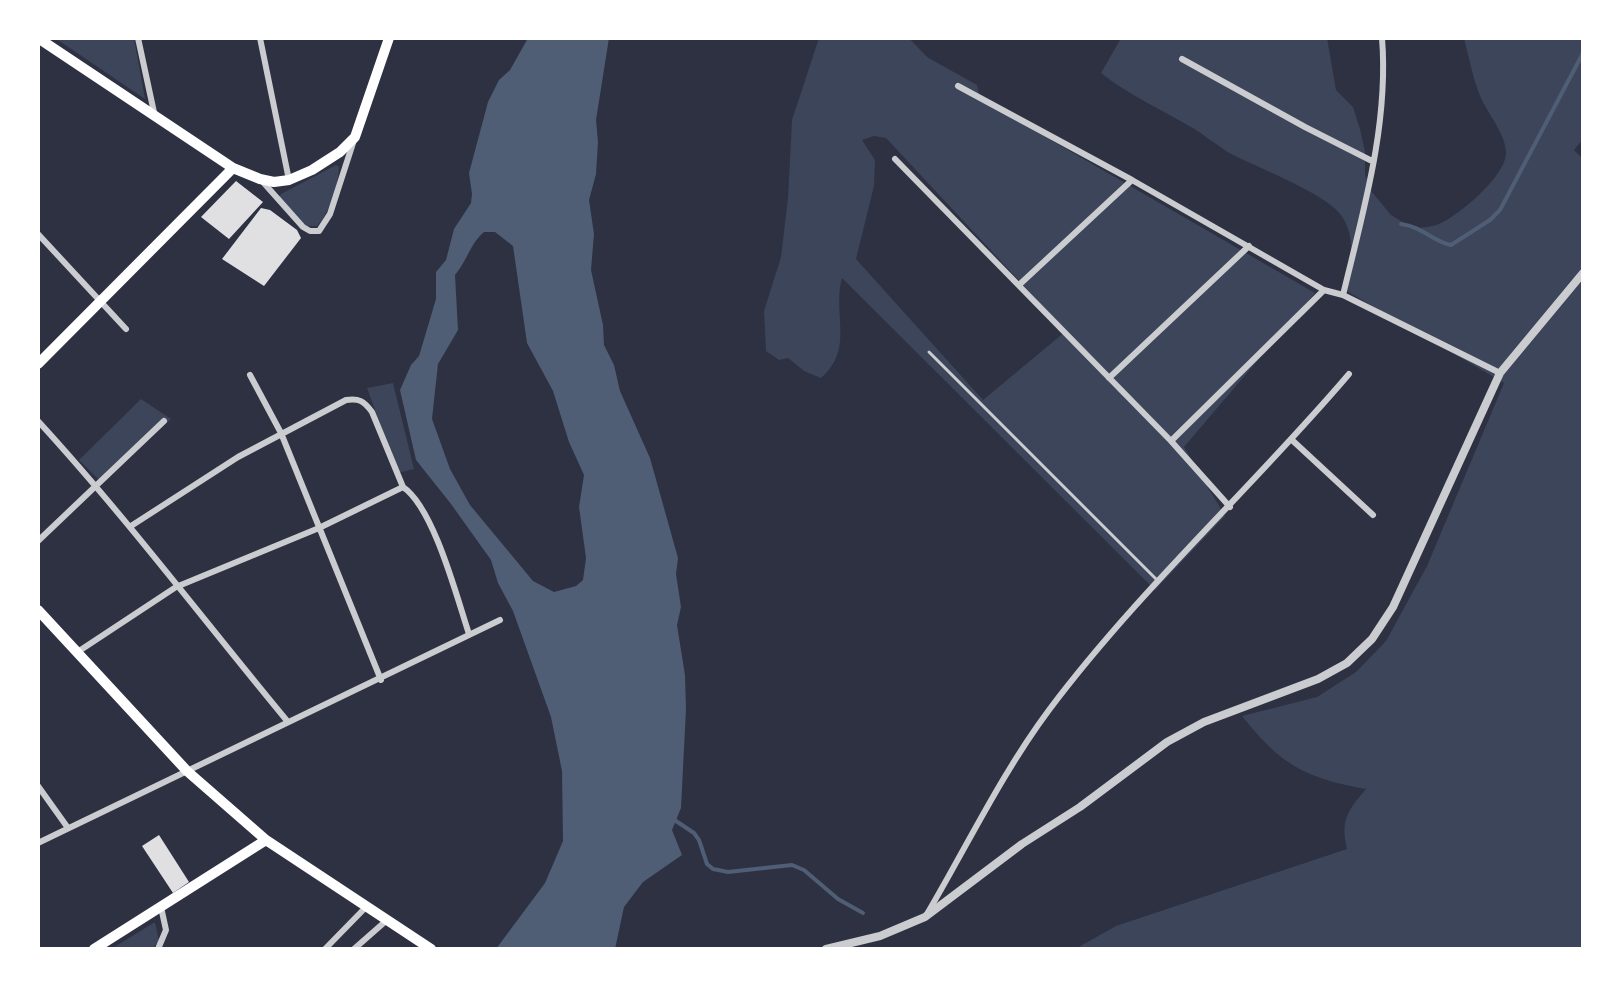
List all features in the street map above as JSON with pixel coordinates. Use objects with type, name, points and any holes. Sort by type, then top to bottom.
[{"type":"main road","points":[[38,38],[233,168],[274,182],[289,180],[328,161],[355,137],[389,38]]},
{"type":"main road","points":[[38,364],[233,168]]},
{"type":"main road","points":[[38,610],[187,771],[266,840],[431,949]]},
{"type":"main road","points":[[94,949],[266,840]]},
{"type":"street","points":[[138,38],[155,117]]},
{"type":"street","points":[[260,38],[289,180]]},
{"type":"street","points":[[1343,295],[1372,161],[1384,66],[1382,38]]},
{"type":"street","points":[[1182,59],[1372,161]]},
{"type":"street","points":[[958,86],[1132,180],[1324,290],[1343,295],[1500,373]]},
{"type":"street","points":[[260,179],[303,227],[319,231],[330,214],[355,137]]},
{"type":"street","points":[[895,159],[1171,441],[1230,507]]},
{"type":"street","points":[[1019,285],[1132,180]]},
{"type":"street","points":[[38,234],[126,329]]},
{"type":"street","points":[[1109,378],[1249,246]]},
{"type":"street","points":[[826,949],[880,936],[925,917],[1167,742],[1204,722],[1318,679],[1347,663],[1372,639],[1393,607],[1500,373],[1583,273]]},
{"type":"street","points":[[1171,441],[1324,290]]},
{"type":"street","points":[[925,917],[1024,746],[1050,709],[1158,581],[1292,440],[1349,374]]},
{"type":"street","points":[[250,375],[281,433],[381,680]]},
{"type":"street","points":[[131,526],[206,476],[281,433],[346,400],[355,398],[365,401],[403,487],[412,493],[424,511],[469,634]]},
{"type":"street","points":[[38,421],[131,526],[176,587],[288,722]]},
{"type":"street","points":[[38,541],[164,421]]},
{"type":"street","points":[[1292,440],[1373,515]]},
{"type":"street","points":[[76,653],[176,587],[319,528],[403,487]]},
{"type":"street","points":[[38,843],[500,620]]},
{"type":"street","points":[[38,786],[68,828]]},
{"type":"street","points":[[325,949],[367,906]]},
{"type":"street","points":[[158,949],[166,930],[161,907]]},
{"type":"street","points":[[354,949],[387,920]]},
{"type":"lane","points":[[929,352],[1158,581]]},
{"type":"shaded area","points":[[55,38],[134,38],[145,99]]},
{"type":"shaded area","points":[[528,38],[609,38],[596,120],[596,174],[589,200],[594,234],[591,270],[603,325],[604,345],[614,365],[620,391],[650,458],[678,558],[676,574],[681,607],[677,625],[685,675],[686,709],[681,808],[672,830],[682,855],[643,882],[624,907],[615,949],[496,949],[545,883],[563,841],[562,771],[551,717],[513,611],[498,583],[491,560],[416,460],[400,390],[411,365],[419,356],[436,299],[436,272],[446,260],[454,229],[471,203],[469,173],[488,102],[499,80],[510,70]],"holes":[[[484,232],[495,232],[513,246],[527,343],[553,391],[569,442],[584,475],[579,507],[586,558],[583,580],[576,586],[554,592],[533,581],[470,505],[450,469],[432,419],[438,364],[458,330],[455,275],[480,236]]]},
{"type":"shaded area","points":[[819,38],[909,38],[927,57],[977,85],[980,99],[1315,293],[1184,447],[1225,516],[1155,590],[842,278],[840,343],[831,367],[821,378],[804,371],[788,358],[779,360],[766,351],[764,311],[781,257],[792,120]],"holes":[[[874,136],[886,138],[1066,331],[983,400],[856,259],[874,186],[875,160],[862,140]]]},
{"type":"shaded area","points":[[1121,38],[1327,38],[1336,90],[1353,107],[1360,129],[1365,152],[1365,175],[1372,192],[1391,215],[1414,229],[1439,224],[1458,213],[1498,174],[1506,154],[1500,133],[1478,91],[1464,38],[1583,38],[1583,139],[1574,150],[1583,159],[1583,949],[1075,949],[1116,926],[1347,849],[1344,830],[1347,816],[1366,789],[1326,780],[1296,767],[1269,747],[1242,716],[1317,697],[1356,672],[1386,641],[1427,566],[1504,383],[1345,290],[1351,254],[1350,236],[1343,218],[1335,209],[1307,190],[1226,151],[1101,73]]},
{"type":"shaded area","points":[[336,165],[339,174],[329,207],[317,226],[306,226],[279,197]]},
{"type":"shaded area","points":[[393,383],[414,469],[398,473],[367,388]]},
{"type":"shaded area","points":[[141,399],[171,419],[102,483],[79,460]]},
{"type":"shaded area","points":[[155,922],[159,941],[152,949],[111,949]]},
{"type":"building","points":[[236,181],[263,202],[229,239],[201,217]]},
{"type":"building","points":[[261,208],[270,210],[297,230],[301,238],[264,286],[222,259]]},
{"type":"building","points":[[159,835],[189,882],[173,893],[142,846]]},
{"type":"waterway","points":[[1401,224],[1451,245],[1490,220],[1500,210],[1583,53]]},
{"type":"waterway","points":[[673,819],[694,833],[707,864],[713,869],[728,872],[792,865],[804,870],[838,899],[863,913]]}]
